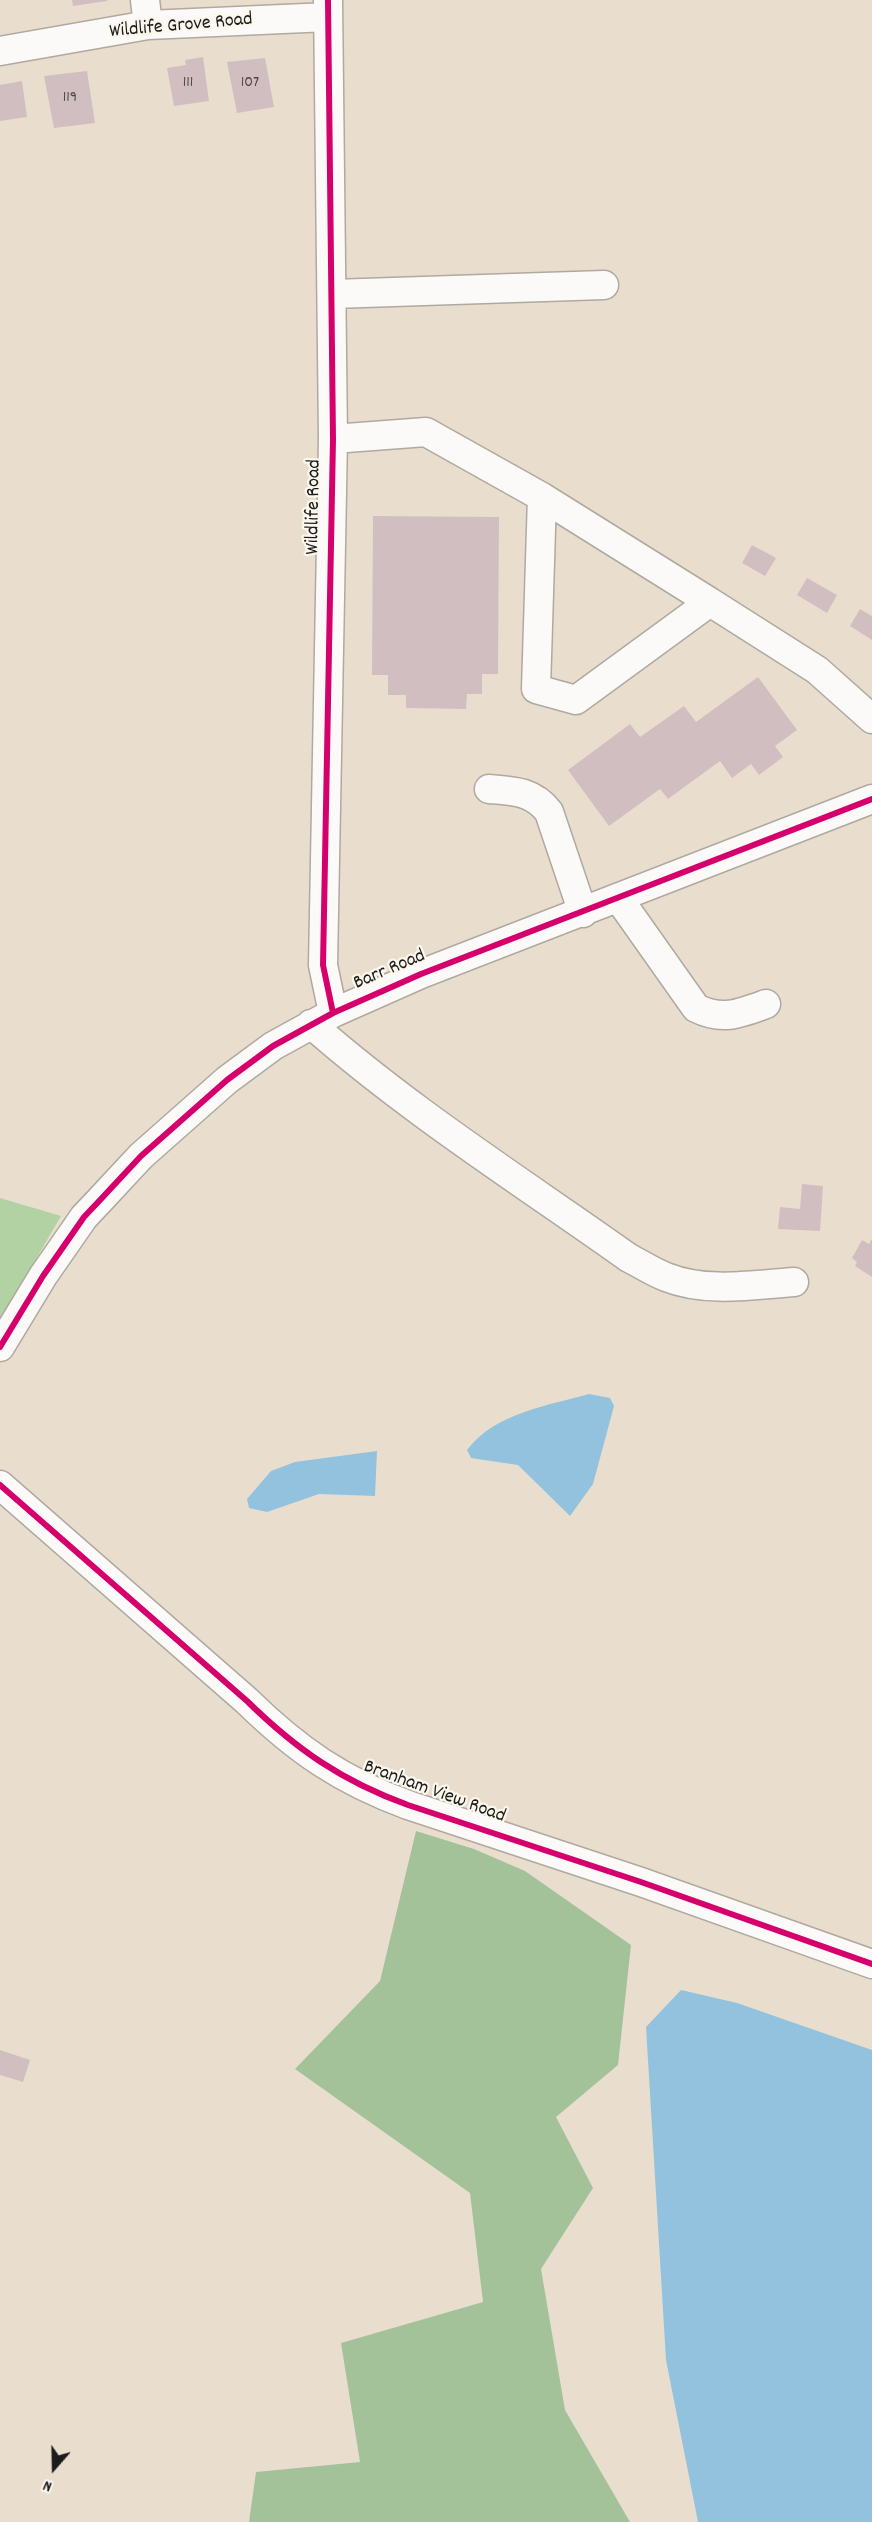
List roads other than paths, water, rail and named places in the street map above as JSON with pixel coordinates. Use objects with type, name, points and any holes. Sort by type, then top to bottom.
[{"type":"street","name":"Wildlife Grove Road","points":[[0,51],[146,13],[328,8]]},
{"type":"street","name":"Wildlife Road","points":[[322,1019],[333,439],[328,8]]},
{"type":"street","points":[[333,294],[604,285]]},
{"type":"street","points":[[333,439],[426,432],[542,497],[817,670],[872,719]]},
{"type":"street","points":[[542,497],[536,689],[576,700],[710,602]]},
{"type":"street","points":[[489,789],[523,792],[540,800],[549,812],[583,913]]},
{"type":"street","name":"Barr Road","points":[[0,1347],[43,1276],[84,1217],[141,1156],[227,1080],[273,1046],[322,1019],[421,974],[872,799]]},
{"type":"street","points":[[619,898],[696,1008],[708,1014],[731,1017],[765,1004]]},
{"type":"street","points":[[322,1019],[346,1056],[629,1258],[666,1277],[690,1284],[720,1287],[794,1282]]},
{"type":"street","name":"Branham View Road","points":[[0,1485],[248,1701],[275,1728],[337,1774],[371,1792],[641,1882],[872,1964]]},
{"type":"water","points":[[589,1394],[610,1398],[614,1406],[593,1484],[570,1516],[518,1465],[471,1458],[467,1450],[479,1437],[507,1419],[539,1407]]},
{"type":"water","points":[[377,1451],[375,1496],[319,1494],[267,1512],[249,1508],[247,1499],[271,1471],[295,1462]]},
{"type":"water","points":[[681,1990],[737,2003],[872,2050],[872,2522],[698,2522],[666,2360],[646,2027]]}]
